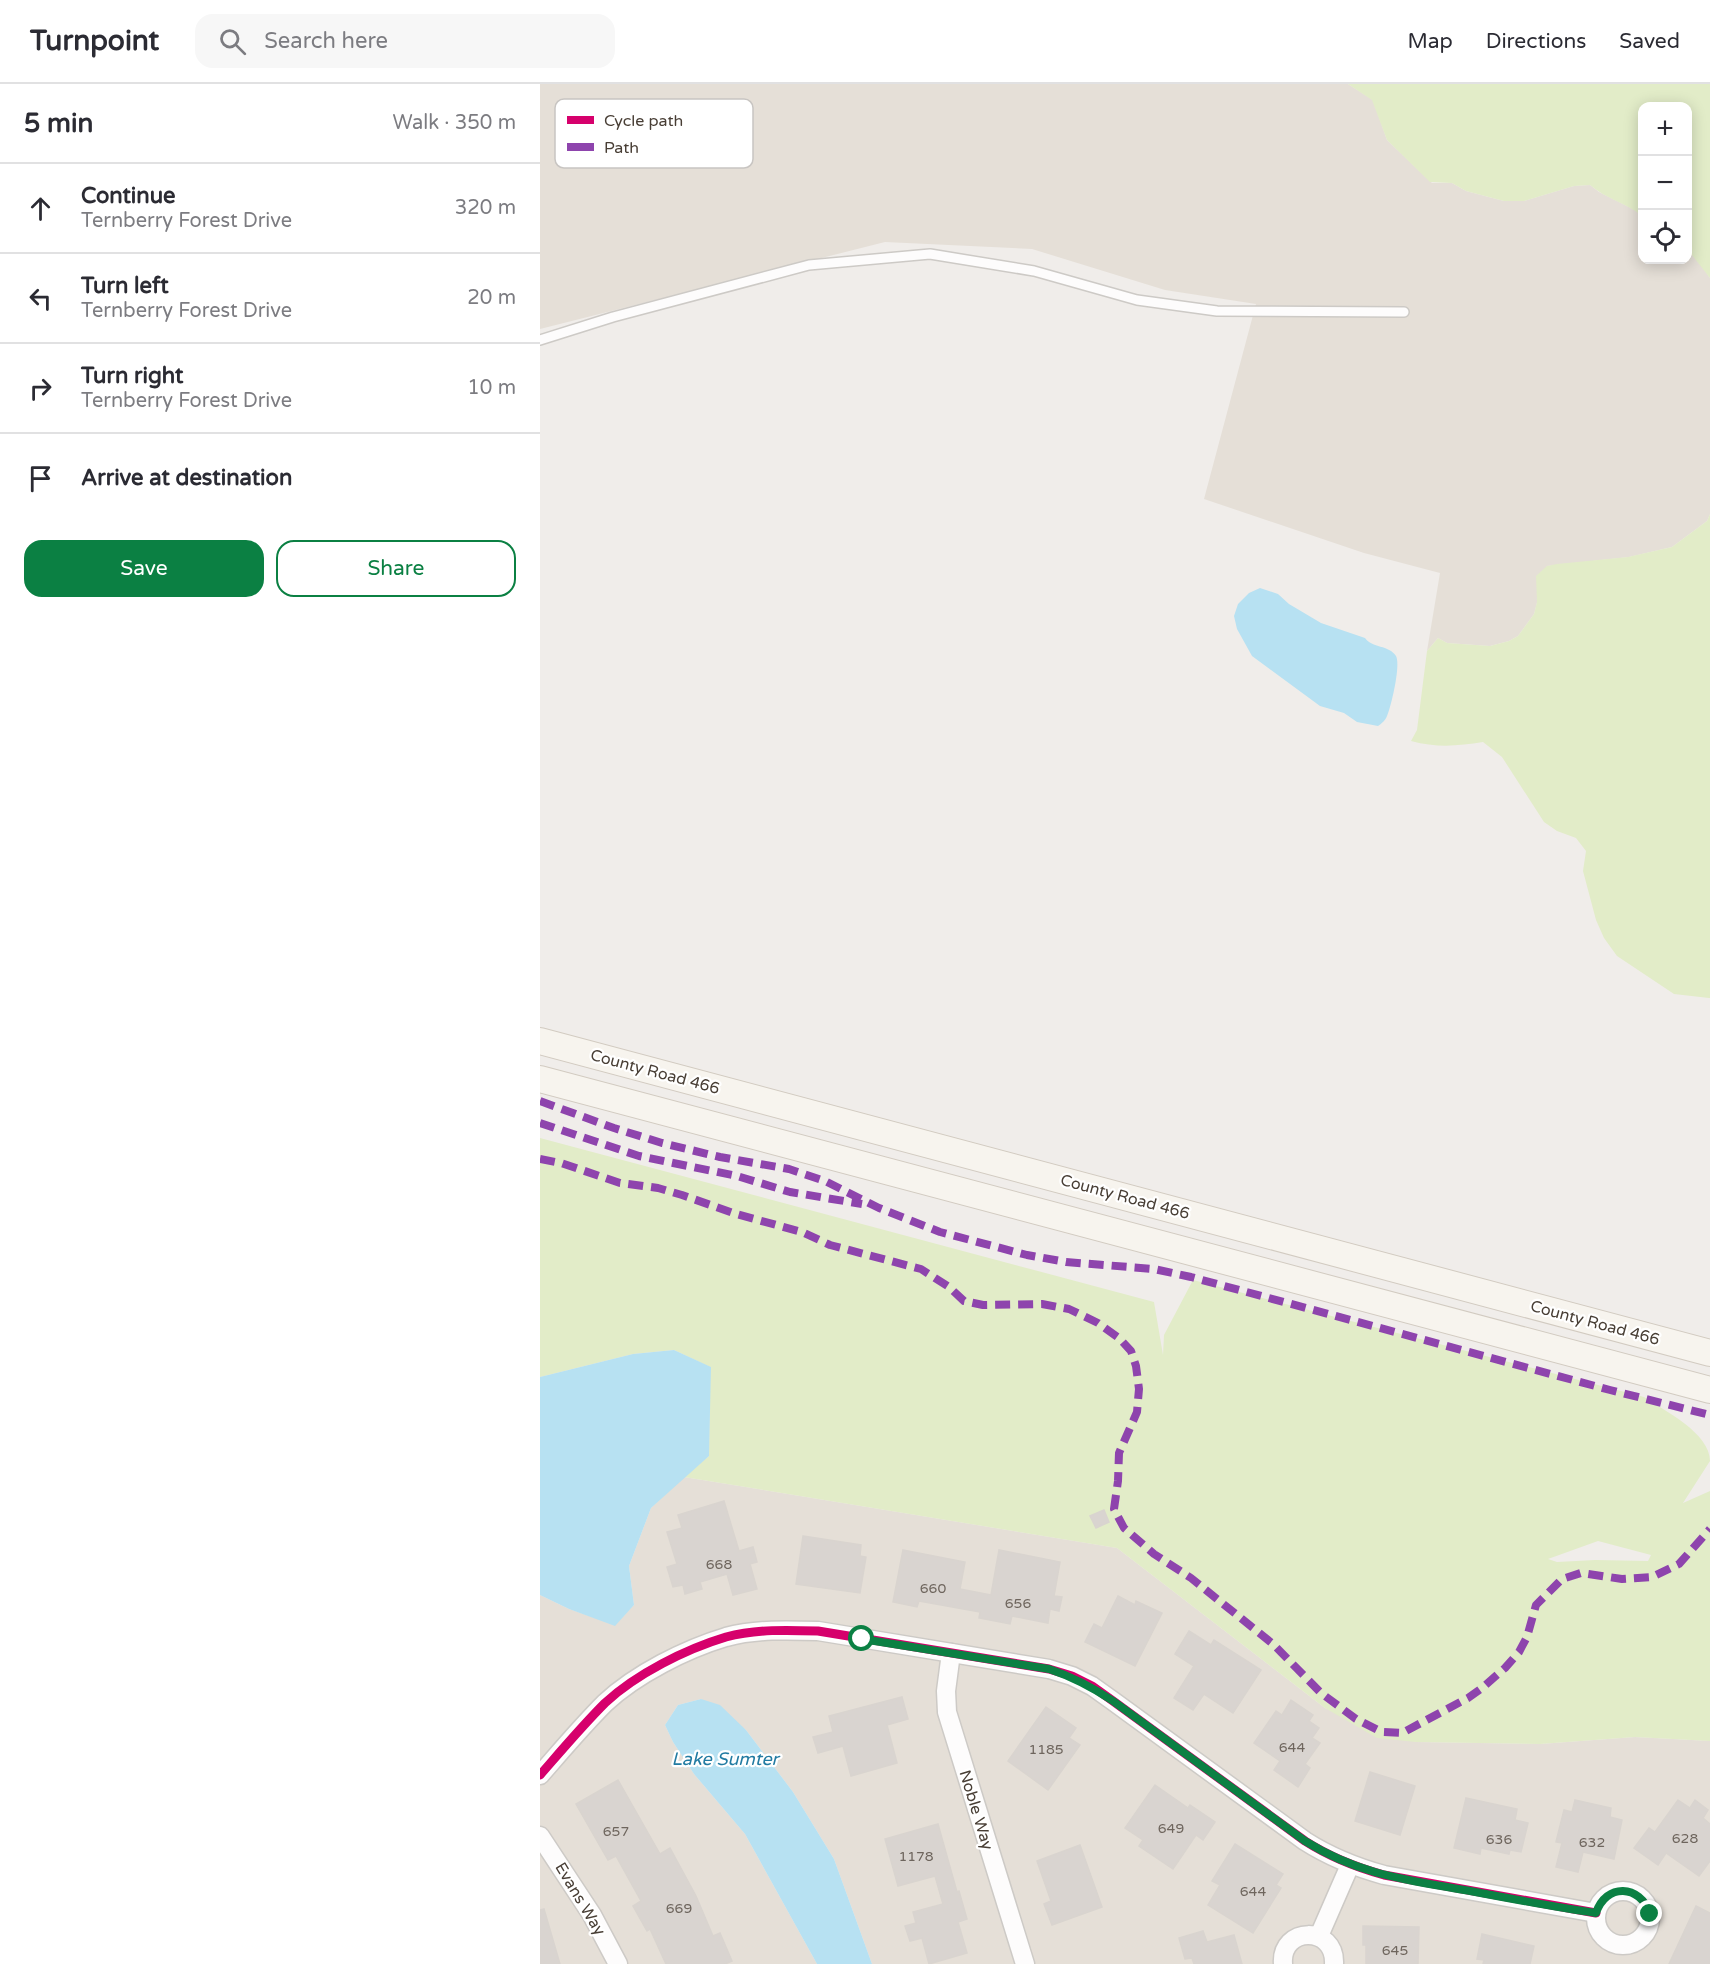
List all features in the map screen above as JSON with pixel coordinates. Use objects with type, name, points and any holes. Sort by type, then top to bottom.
[{"type":"main road","name":"County Road 466","points":[[540,1041],[1710,1353]]},
{"type":"main road","points":[[540,1079],[1710,1390]]},
{"type":"street","points":[[540,1775],[606,1702],[628,1685],[676,1658],[727,1637],[768,1631],[818,1631],[1049,1669],[1072,1676],[1092,1686],[1328,1856],[1395,1878],[1596,1913]]},
{"type":"street","name":"Noble Way","points":[[951,1653],[946,1690],[947,1712],[1025,1964]]},
{"type":"street","name":"Evans Way","points":[[540,1836],[592,1915],[618,1964]]},
{"type":"street","points":[[1319,1936],[1350,1865]]},
{"type":"street","points":[[1283,1964],[1285,1950],[1295,1938],[1311,1935],[1319,1936],[1332,1948],[1334,1964]]},
{"type":"lane","points":[[540,340],[613,317],[809,265],[930,254],[1034,272],[1137,300],[1217,311],[1404,312]]},
{"type":"shaded area","points":[[540,84],[1348,84],[1373,100],[1387,140],[1432,183],[1452,183],[1466,191],[1504,201],[1524,201],[1574,186],[1590,185],[1638,213],[1638,264],[1692,264],[1692,254],[1699,262],[1710,278],[1710,514],[1707,521],[1672,547],[1629,557],[1547,566],[1534,614],[1518,636],[1509,641],[1490,646],[1447,643],[1438,638],[1427,651],[1440,573],[1364,553],[1204,499],[1256,304],[1165,290],[1032,249],[885,242],[540,329]]},
{"type":"shaded area","points":[[684,1477],[1117,1548],[1325,1708],[1416,1742],[1540,1744],[1635,1737],[1710,1741],[1710,1964],[872,1964],[834,1859],[793,1792],[746,1730],[701,1699],[678,1705],[665,1725],[694,1774],[745,1834],[817,1964],[540,1964],[540,1595],[569,1609],[615,1625],[634,1605],[629,1566],[651,1508]]},
{"type":"green space","points":[[1348,84],[1710,84],[1710,278],[1692,255],[1692,102],[1638,102],[1638,213],[1590,185],[1574,186],[1524,201],[1504,201],[1466,191],[1452,183],[1430,182],[1387,140],[1372,100]]},
{"type":"green space","points":[[1710,514],[1709,998],[1674,994],[1617,956],[1604,938],[1596,920],[1583,871],[1586,851],[1576,838],[1557,831],[1544,822],[1502,757],[1483,742],[1447,746],[1411,741],[1417,730],[1427,651],[1438,638],[1447,643],[1490,646],[1509,641],[1518,636],[1534,614],[1537,602],[1536,576],[1547,566],[1628,557],[1672,547],[1707,521]]},
{"type":"green space","points":[[540,1138],[1154,1302],[1163,1355],[1164,1335],[1193,1280],[1644,1397],[1695,1432],[1703,1441],[1710,1461],[1683,1503],[1710,1491],[1710,1741],[1635,1737],[1540,1744],[1416,1742],[1377,1738],[1325,1708],[1117,1548],[684,1477],[709,1456],[710,1367],[674,1350],[633,1354],[540,1377]],"holes":[[[1598,1541],[1651,1555],[1648,1561],[1557,1562],[1548,1559]]]},
{"type":"water","points":[[1260,588],[1278,594],[1289,604],[1321,623],[1365,638],[1393,652],[1397,661],[1396,677],[1389,711],[1382,723],[1378,726],[1357,722],[1344,713],[1320,706],[1252,656],[1237,629],[1234,616],[1238,604],[1249,593]]},
{"type":"water","points":[[674,1350],[711,1367],[709,1456],[651,1508],[629,1566],[634,1605],[615,1626],[569,1609],[540,1595],[540,1377],[633,1354]]},
{"type":"water","name":"Lake Sumter","points":[[701,1699],[720,1705],[746,1730],[793,1792],[834,1859],[872,1964],[817,1964],[745,1834],[694,1774],[673,1742],[665,1725],[678,1705]]},
{"type":"building","points":[[724,1501],[739,1551],[753,1547],[757,1562],[750,1564],[757,1589],[733,1595],[727,1574],[700,1582],[702,1589],[685,1594],[683,1585],[673,1587],[667,1567],[677,1564],[667,1532],[682,1528],[678,1515]]},
{"type":"building","points":[[1104,1510],[1109,1522],[1096,1528],[1090,1516]]},
{"type":"building","points":[[803,1536],[861,1545],[860,1556],[866,1557],[860,1593],[796,1584]]},
{"type":"building","points":[[903,1550],[965,1562],[960,1589],[991,1595],[999,1550],[1060,1562],[1054,1596],[1062,1597],[1059,1611],[1050,1609],[1048,1623],[1012,1616],[1010,1624],[979,1618],[980,1612],[919,1601],[917,1607],[893,1602]]},
{"type":"building","points":[[1118,1596],[1135,1605],[1136,1601],[1162,1613],[1135,1666],[1085,1642],[1094,1624],[1102,1628]]},
{"type":"building","points":[[1189,1631],[1211,1645],[1214,1640],[1261,1670],[1233,1713],[1204,1694],[1193,1710],[1174,1698],[1194,1666],[1175,1654]]},
{"type":"building","points":[[902,1697],[908,1719],[887,1725],[897,1763],[851,1776],[843,1746],[818,1753],[813,1737],[833,1732],[829,1716]]},
{"type":"building","points":[[1291,1700],[1313,1715],[1309,1721],[1319,1728],[1312,1738],[1320,1743],[1305,1764],[1310,1768],[1298,1787],[1274,1770],[1280,1761],[1254,1743],[1276,1711],[1282,1715]]},
{"type":"building","points":[[1046,1707],[1076,1728],[1069,1738],[1080,1745],[1048,1790],[1008,1761]]},
{"type":"building","points":[[1370,1772],[1415,1786],[1400,1835],[1355,1821]]},
{"type":"building","points":[[618,1780],[660,1854],[670,1848],[696,1896],[713,1936],[720,1933],[732,1961],[725,1964],[666,1964],[650,1929],[647,1931],[633,1906],[641,1901],[616,1856],[608,1860],[576,1804]]},
{"type":"building","points":[[1155,1785],[1188,1808],[1190,1805],[1215,1822],[1203,1840],[1196,1835],[1173,1869],[1139,1846],[1143,1840],[1125,1828]]},
{"type":"building","points":[[1466,1798],[1517,1809],[1515,1820],[1528,1823],[1521,1852],[1510,1850],[1509,1854],[1481,1848],[1480,1854],[1454,1848]]},
{"type":"building","points":[[1575,1800],[1611,1808],[1610,1817],[1622,1820],[1614,1859],[1583,1852],[1578,1872],[1556,1867],[1562,1843],[1556,1842],[1564,1810],[1572,1812]]},
{"type":"building","points":[[1678,1800],[1690,1808],[1695,1800],[1708,1810],[1703,1818],[1710,1824],[1710,1861],[1699,1876],[1666,1853],[1658,1865],[1634,1848],[1649,1828],[1655,1832]]},
{"type":"building","points":[[938,1824],[967,1919],[958,1922],[967,1953],[929,1964],[922,1938],[910,1941],[905,1926],[916,1923],[913,1912],[943,1904],[935,1876],[898,1886],[885,1839]]},
{"type":"building","points":[[1235,1844],[1283,1874],[1276,1885],[1281,1888],[1253,1933],[1208,1905],[1220,1885],[1212,1881]]},
{"type":"building","points":[[1080,1845],[1102,1907],[1052,1925],[1044,1904],[1051,1901],[1037,1861]]},
{"type":"building","points":[[1696,1906],[1710,1913],[1710,1964],[1669,1964]]},
{"type":"building","points":[[544,1909],[560,1964],[540,1964],[540,1910]]},
{"type":"building","points":[[1363,1926],[1419,1927],[1418,1964],[1366,1964]]},
{"type":"building","points":[[1203,1931],[1207,1942],[1234,1935],[1242,1964],[1194,1964],[1192,1958],[1185,1959],[1179,1938]]},
{"type":"building","points":[[1482,1934],[1534,1946],[1530,1964],[1483,1964],[1484,1960],[1477,1959]]},
{"type":"marked path","points":[[540,1101],[662,1143],[720,1157],[789,1169],[825,1181],[879,1208],[940,1232],[1027,1255],[1066,1262],[1154,1269],[1191,1277],[1710,1415]]},
{"type":"marked path","points":[[540,1123],[639,1156],[737,1176],[790,1192],[862,1204]]},
{"type":"marked path","points":[[540,1159],[561,1163],[620,1183],[658,1188],[736,1214],[802,1232],[830,1245],[921,1269],[949,1287],[964,1301],[983,1305],[1042,1304],[1069,1309],[1098,1323],[1119,1338],[1131,1351],[1136,1366],[1139,1389],[1137,1412],[1119,1453],[1114,1509],[1124,1528],[1154,1554],[1191,1578],[1273,1644],[1321,1693],[1356,1719],[1382,1732],[1402,1733],[1468,1698],[1482,1688],[1519,1652],[1527,1637],[1536,1605],[1562,1579],[1581,1573],[1622,1579],[1652,1577],[1679,1564],[1710,1529]]},
{"type":"cycle path","points":[[540,1775],[617,1692],[662,1664],[695,1648],[737,1634],[818,1631],[1049,1669],[1072,1676],[1092,1686],[1305,1841],[1333,1857],[1384,1875],[1596,1913]]},
{"type":"route","points":[[862,1639],[993,1659],[1049,1669],[1072,1676],[1092,1686],[1305,1841],[1328,1856],[1353,1866],[1417,1882],[1596,1913],[1599,1905],[1611,1894],[1627,1891],[1642,1899],[1650,1914]]}]
